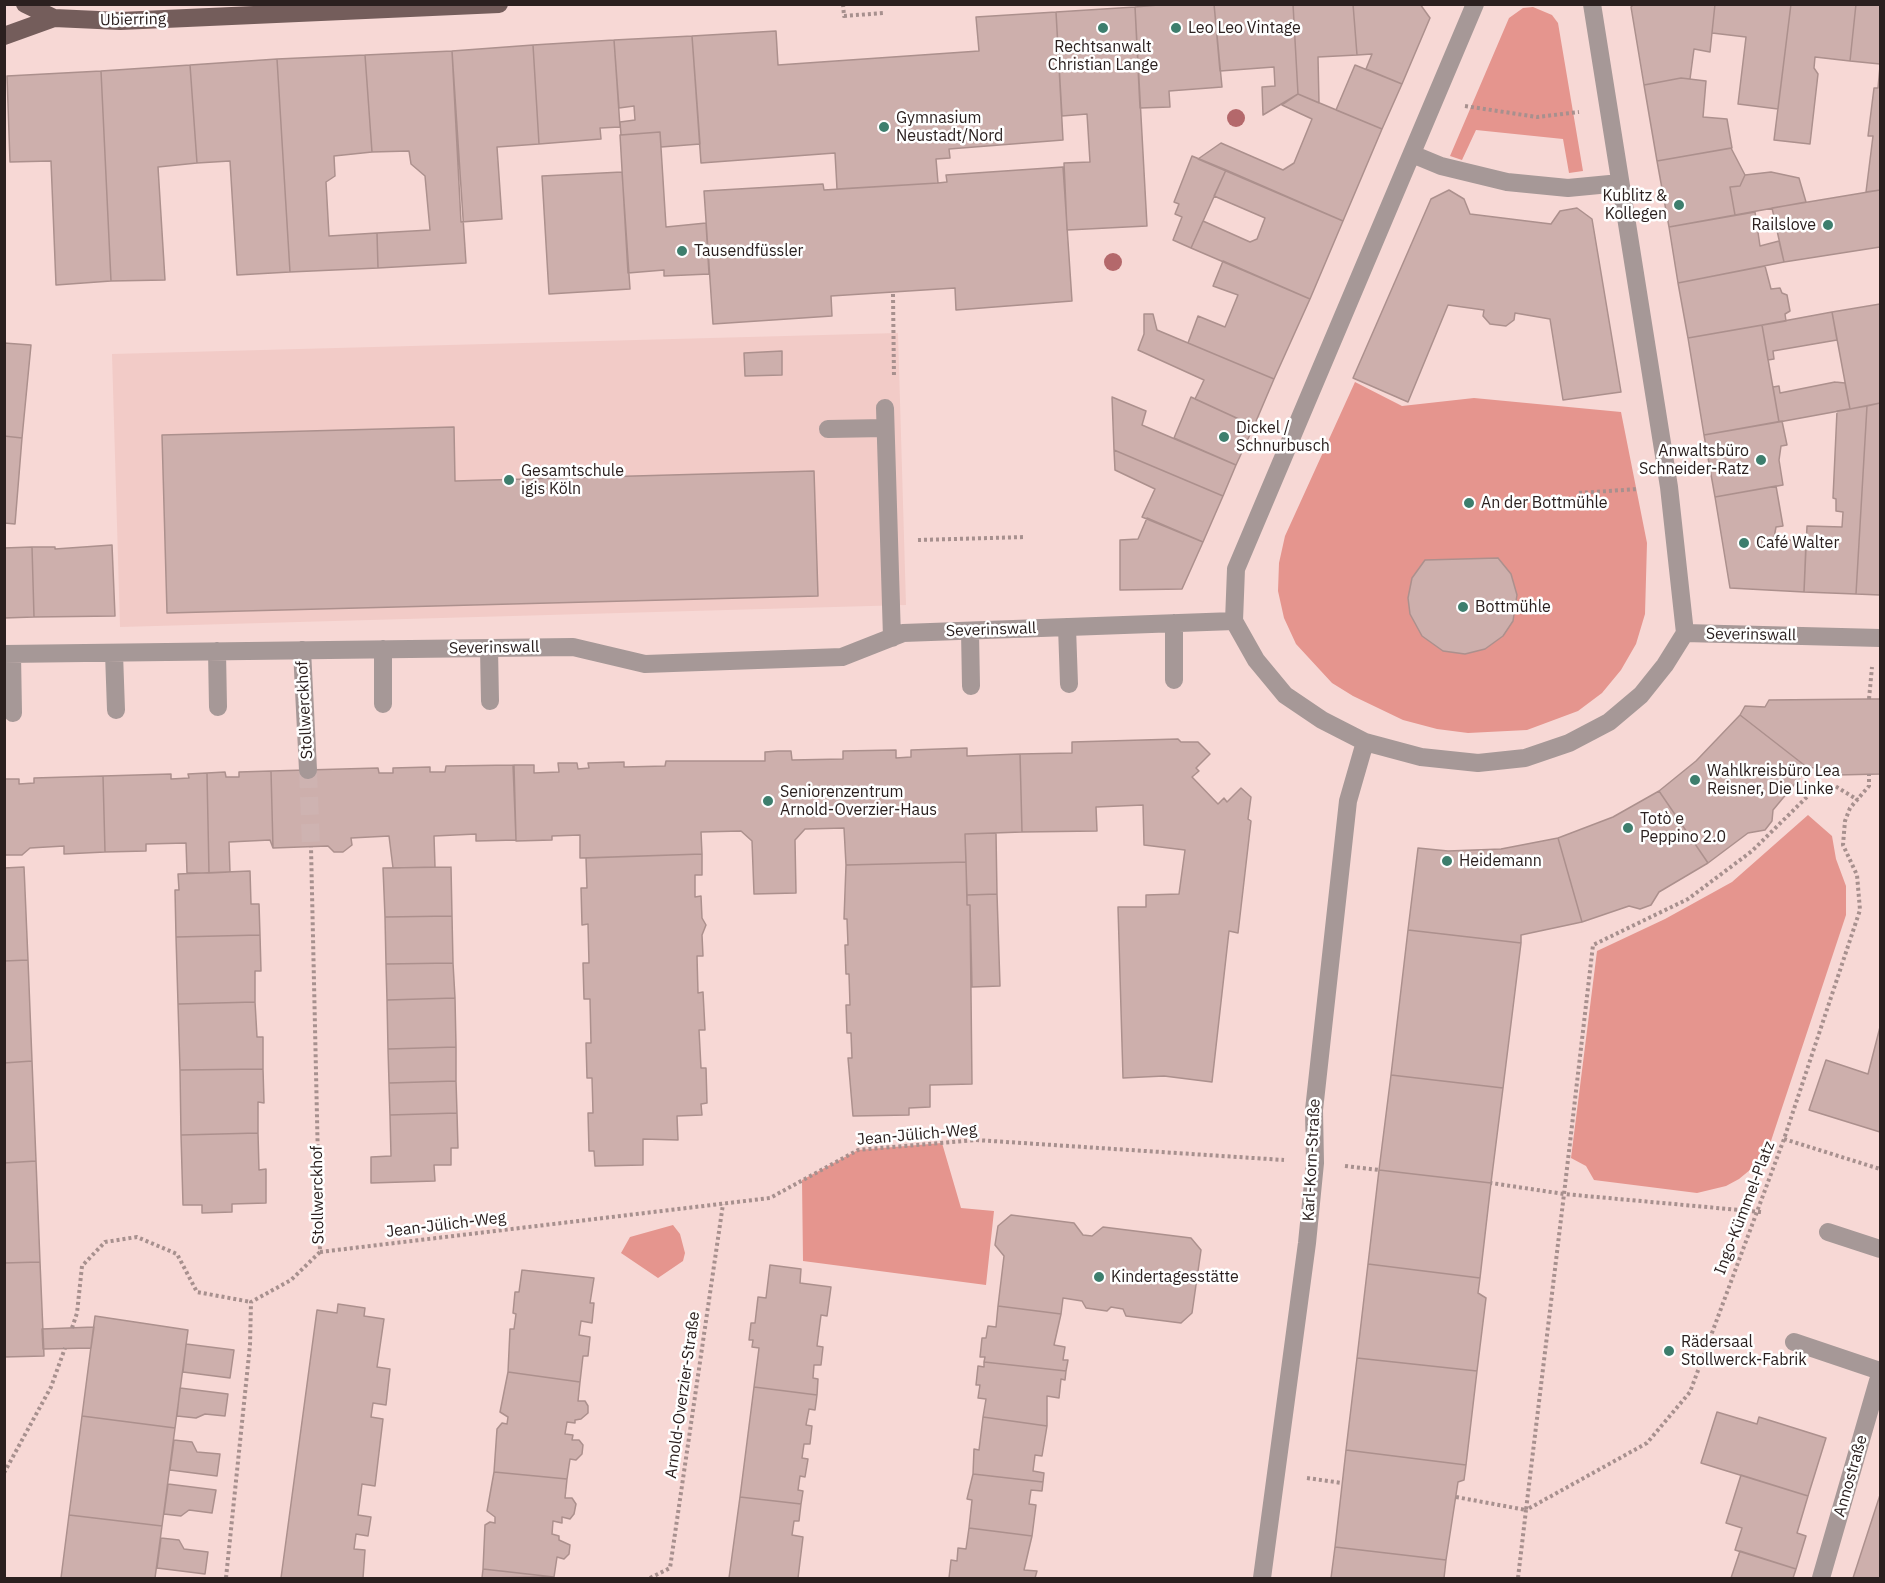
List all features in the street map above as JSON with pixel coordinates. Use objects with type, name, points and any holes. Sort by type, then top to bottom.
[{"type":"main road","name":"Ubierring","points":[[25,4],[54,18]]},
{"type":"main road","name":"Ubierring","points":[[4,36],[54,18],[120,21],[499,4]]},
{"type":"street","points":[[1234,621],[1236,569],[1475,4]]},
{"type":"street","points":[[1592,4],[1669,487],[1685,633]]},
{"type":"street","points":[[1412,154],[1441,166],[1507,182],[1568,188],[1620,183]]},
{"type":"street","points":[[885,408],[892,638]]},
{"type":"street","points":[[828,429],[885,428]]},
{"type":"street","name":"Severinswall","points":[[8,654],[573,647],[645,664],[842,657],[903,633],[1234,621],[1256,660],[1285,695],[1322,720],[1365,742],[1421,757],[1478,763],[1525,758],[1569,743],[1609,722],[1641,695],[1665,665],[1685,633],[1881,638]]},
{"type":"street","points":[[1174,623],[1174,680]]},
{"type":"street","points":[[1067,627],[1069,684]]},
{"type":"street","points":[[970,631],[971,686]]},
{"type":"street","points":[[489,648],[490,701]]},
{"type":"street","points":[[382,649],[383,704]]},
{"type":"street","name":"Stollwerckhof","points":[[303,650],[308,770]]},
{"type":"street","points":[[216,651],[218,707]]},
{"type":"street","points":[[114,653],[116,710]]},
{"type":"street","points":[[8,654],[13,713]]},
{"type":"street","name":"Karl-Korn-Straße","points":[[1262,1578],[1292,1366],[1315,1163],[1314,1110],[1348,801],[1365,742]]},
{"type":"street","points":[[1828,1232],[1881,1249]]},
{"type":"street","points":[[1794,1342],[1881,1372]]},
{"type":"street","name":"Annostraße","points":[[1821,1578],[1881,1372]]},
{"type":"path","points":[[843,4],[844,15],[883,13]]},
{"type":"path","points":[[1435,100],[1491,112],[1537,117],[1608,108]]},
{"type":"path","points":[[885,408],[894,400],[893,294]]},
{"type":"path","points":[[1579,494],[1669,487]]},
{"type":"path","points":[[889,541],[1025,537]]},
{"type":"path","name":"Ingo-Kümmel-Platz","points":[[1526,1510],[1647,1443],[1690,1392],[1755,1211],[1784,1139],[1860,910],[1857,875],[1843,845],[1845,820],[1869,786],[1869,774]]},
{"type":"path","points":[[1518,1578],[1593,945],[1688,898],[1752,851],[1816,788],[1835,786],[1858,800]]},
{"type":"path","name":"Stollwerckhof","points":[[251,1302],[291,1280],[320,1252],[311,847]]},
{"type":"path","points":[[1784,1139],[1881,1169]]},
{"type":"path","name":"Jean-Jülich-Weg","points":[[320,1252],[770,1198],[858,1150],[976,1140],[1315,1163]]},
{"type":"path","points":[[1491,1183],[1564,1194],[1761,1212]]},
{"type":"path","name":"Arnold-Overzier-Straße","points":[[650,1578],[670,1568],[723,1203]]},
{"type":"path","points":[[72,1328],[77,1313],[82,1266],[105,1242],[137,1237],[177,1254],[197,1292],[251,1302],[250,1345],[226,1578]]},
{"type":"path","points":[[4,1473],[51,1387],[65,1348]]},
{"type":"path","points":[[1456,1497],[1526,1510]]},
{"type":"shaded area","points":[[1533,7],[1552,15],[1558,23],[1583,171],[1569,173],[1563,139],[1476,130],[1462,160],[1450,156],[1509,18],[1523,8]]},
{"type":"shaded area","name":"Gesamtschule igis Köln","points":[[898,333],[906,605],[120,627],[112,354]]},
{"type":"shaded area","points":[[1355,382],[1402,406],[1474,398],[1621,412],[1647,543],[1645,614],[1636,644],[1621,670],[1602,693],[1578,711],[1527,730],[1468,733],[1437,729],[1403,720],[1353,696],[1332,683],[1296,644],[1284,618],[1278,591],[1279,563],[1285,536]]},
{"type":"shaded area","points":[[1808,815],[1832,836],[1836,859],[1846,886],[1846,915],[1768,1150],[1756,1165],[1739,1179],[1726,1186],[1697,1193],[1594,1180],[1586,1166],[1571,1158],[1597,951],[1665,919],[1732,882]]},
{"type":"shaded area","points":[[942,1143],[961,1208],[994,1211],[986,1285],[803,1261],[802,1180],[858,1150]]},
{"type":"shaded area","points":[[673,1225],[680,1234],[685,1253],[683,1261],[658,1278],[621,1253],[630,1237]]},
{"type":"building","points":[[1214,4],[1222,87],[1169,91],[1170,107],[1140,108],[1135,7]]},
{"type":"building","points":[[1214,4],[1293,4],[1298,94],[1263,115],[1262,87],[1275,86],[1274,67],[1220,71]]},
{"type":"building","points":[[1293,4],[1353,4],[1357,55],[1318,57],[1319,103],[1298,94]]},
{"type":"building","points":[[1353,4],[1420,4],[1430,18],[1402,84],[1366,69],[1372,54],[1357,55]]},
{"type":"building","points":[[1634,4],[1715,4],[1710,52],[1694,49],[1690,79],[1681,78],[1644,85],[1631,7]]},
{"type":"building","points":[[1715,4],[1791,4],[1778,109],[1738,104],[1746,37],[1712,33]]},
{"type":"building","points":[[1791,4],[1856,4],[1850,61],[1815,57],[1814,68],[1818,74],[1810,144],[1774,140]]},
{"type":"building","points":[[1856,4],[1880,4],[1880,64],[1850,61]]},
{"type":"building","points":[[1135,7],[1147,226],[1067,230],[1064,163],[1090,162],[1087,114],[1062,116],[1056,12]]},
{"type":"building","points":[[1056,12],[1063,140],[949,149],[950,158],[936,159],[938,183],[837,189],[835,153],[701,163],[692,36],[776,31],[778,65],[979,51],[976,17]]},
{"type":"building","points":[[692,36],[700,144],[661,147],[660,132],[621,135],[620,122],[635,120],[634,106],[619,108],[614,40]]},
{"type":"building","points":[[614,40],[620,127],[600,128],[601,139],[539,144],[533,45]]},
{"type":"building","points":[[533,45],[539,144],[497,147],[502,219],[461,222],[452,51]]},
{"type":"building","points":[[452,51],[466,263],[378,268],[377,233],[430,230],[425,176],[411,164],[409,151],[372,152],[365,55]]},
{"type":"building","points":[[365,55],[372,152],[334,156],[335,176],[326,182],[329,236],[377,233],[378,268],[290,272],[277,59]]},
{"type":"building","points":[[277,59],[290,272],[237,275],[230,161],[197,163],[190,65]]},
{"type":"building","points":[[190,65],[197,163],[158,167],[165,280],[111,281],[101,71]]},
{"type":"building","points":[[1355,65],[1402,84],[1382,129],[1336,110]]},
{"type":"building","points":[[1880,66],[1880,190],[1866,192],[1873,136],[1868,136],[1874,88],[1878,88]]},
{"type":"building","points":[[101,71],[111,281],[56,285],[51,161],[10,162],[7,76]]},
{"type":"building","points":[[1681,78],[1706,81],[1703,117],[1727,119],[1732,148],[1657,161],[1644,85]]},
{"type":"building","points":[[1298,94],[1382,129],[1343,221],[1198,159],[1221,143],[1283,170],[1294,163],[1312,119],[1282,105]]},
{"type":"building","points":[[660,132],[666,227],[706,223],[709,274],[664,276],[664,270],[628,273],[620,135]]},
{"type":"building","points":[[1731,148],[1745,175],[1740,186],[1730,187],[1735,215],[1669,227],[1657,161]]},
{"type":"building","points":[[1192,156],[1226,170],[1191,248],[1173,240],[1182,217],[1175,214],[1179,204],[1174,202]]},
{"type":"building","points":[[1063,167],[1072,301],[956,310],[955,288],[831,296],[832,316],[713,324],[704,191],[823,184],[824,190],[938,183],[947,182],[946,175]]},
{"type":"building","points":[[1226,170],[1343,221],[1310,299],[1191,248],[1203,221],[1250,242],[1257,239],[1265,218],[1214,196]]},
{"type":"building","points":[[622,172],[630,289],[549,294],[542,176]]},
{"type":"building","points":[[1771,172],[1799,178],[1806,202],[1735,215],[1730,187],[1740,186],[1745,175]]},
{"type":"building","points":[[1449,190],[1464,199],[1470,214],[1551,224],[1560,211],[1577,208],[1592,219],[1621,392],[1563,400],[1550,319],[1515,313],[1514,320],[1506,326],[1490,324],[1483,316],[1484,310],[1448,305],[1408,402],[1353,378],[1431,199]]},
{"type":"building","name":"Railslove","points":[[1880,190],[1880,247],[1784,262],[1772,208]]},
{"type":"building","points":[[1755,212],[1760,246],[1779,241],[1784,262],[1678,283],[1669,227]]},
{"type":"building","points":[[1223,261],[1310,299],[1274,379],[1188,343],[1198,316],[1225,327],[1238,295],[1213,286]]},
{"type":"building","points":[[1765,266],[1771,289],[1780,288],[1782,293],[1787,295],[1790,311],[1785,314],[1786,321],[1688,338],[1678,283]]},
{"type":"building","points":[[1880,304],[1880,403],[1850,409],[1832,312]]},
{"type":"building","points":[[1832,312],[1837,340],[1773,351],[1774,359],[1768,360],[1762,325]]},
{"type":"building","points":[[1144,314],[1153,314],[1157,330],[1274,379],[1254,426],[1195,399],[1204,380],[1138,350],[1144,334]]},
{"type":"building","points":[[1762,325],[1779,422],[1704,435],[1688,338]]},
{"type":"building","points":[[4,343],[31,345],[22,438],[4,436]]},
{"type":"building","points":[[782,351],[782,375],[745,376],[744,353]]},
{"type":"building","points":[[1835,382],[1845,383],[1850,409],[1779,422],[1773,387],[1779,386],[1780,393]]},
{"type":"building","points":[[1112,397],[1146,411],[1142,425],[1236,465],[1223,496],[1114,450]]},
{"type":"building","points":[[1191,397],[1254,426],[1236,465],[1174,438]]},
{"type":"building","points":[[1880,403],[1880,595],[1856,594],[1867,406]]},
{"type":"building","points":[[1867,406],[1856,594],[1804,592],[1807,526],[1842,527],[1843,512],[1836,511],[1836,499],[1833,498],[1837,411]]},
{"type":"building","points":[[1782,421],[1787,445],[1781,446],[1779,460],[1783,485],[1715,497],[1704,435]]},
{"type":"building","points":[[454,427],[455,481],[814,471],[818,596],[167,613],[162,435]]},
{"type":"building","points":[[4,436],[22,438],[15,524],[4,523]]},
{"type":"building","points":[[1114,450],[1223,496],[1203,542],[1142,517],[1155,489],[1115,470]]},
{"type":"building","points":[[1776,486],[1783,526],[1776,527],[1774,538],[1806,542],[1804,592],[1730,588],[1715,497]]},
{"type":"building","points":[[1147,518],[1203,542],[1182,589],[1120,590],[1120,540],[1138,539]]},
{"type":"building","points":[[112,545],[115,616],[34,617],[32,547],[55,547],[55,549]]},
{"type":"building","points":[[32,547],[34,617],[4,618],[4,548]]},
{"type":"building","name":"Bottmühle","points":[[1498,558],[1511,574],[1517,595],[1513,621],[1503,636],[1485,649],[1465,654],[1443,651],[1422,636],[1410,614],[1408,598],[1412,578],[1425,560]]},
{"type":"building","points":[[1880,699],[1880,774],[1837,775],[1830,767],[1808,768],[1740,715],[1745,706],[1765,707],[1769,700]]},
{"type":"building","points":[[1740,715],[1808,768],[1773,810],[1772,821],[1765,830],[1748,833],[1708,863],[1659,791],[1696,761]]},
{"type":"building","points":[[1178,739],[1181,742],[1198,742],[1210,754],[1196,768],[1199,771],[1192,777],[1218,804],[1224,798],[1227,802],[1241,788],[1251,797],[1248,819],[1251,821],[1238,933],[1229,931],[1212,1082],[1164,1076],[1123,1078],[1118,907],[1146,907],[1146,895],[1179,894],[1185,850],[1144,845],[1143,805],[1096,807],[1097,831],[1022,832],[1020,754],[1072,753],[1072,742]]},
{"type":"building","name":"Seniorenzentrum Arnold-Overzier-Haus","points":[[967,748],[967,756],[1020,754],[1022,832],[965,834],[966,862],[846,865],[844,828],[805,829],[795,840],[796,893],[754,894],[752,841],[741,831],[701,832],[702,854],[580,858],[580,835],[552,836],[552,840],[516,841],[514,765],[534,765],[534,773],[559,772],[558,763],[577,763],[578,769],[589,768],[588,763],[624,762],[624,767],[665,766],[666,761],[765,761],[765,752],[778,751],[791,751],[792,760],[843,759],[843,751],[896,750],[896,758],[911,757],[911,750]]},
{"type":"building","points":[[513,765],[516,840],[476,841],[476,834],[434,836],[435,867],[393,868],[389,836],[351,838],[352,845],[343,852],[334,852],[328,846],[273,848],[271,771],[378,768],[379,773],[393,773],[393,768],[430,767],[430,772],[445,772],[446,766]]},
{"type":"building","points":[[271,771],[273,848],[270,840],[229,842],[230,872],[209,873],[207,773],[225,772],[226,777],[239,777],[239,772]]},
{"type":"building","points":[[207,773],[209,873],[187,873],[186,843],[146,844],[146,851],[105,852],[103,776],[171,774],[171,779],[189,778],[188,774]]},
{"type":"building","points":[[103,776],[105,852],[64,854],[64,846],[30,848],[22,855],[4,855],[4,779],[19,779],[19,784],[34,783],[34,778]]},
{"type":"building","points":[[1659,791],[1708,863],[1659,892],[1651,905],[1640,909],[1629,906],[1582,922],[1558,838],[1613,817]]},
{"type":"building","points":[[996,833],[997,894],[967,895],[965,834]]},
{"type":"building","points":[[1558,838],[1582,922],[1521,935],[1521,943],[1408,930],[1418,848],[1448,851],[1501,849]]},
{"type":"building","points":[[702,854],[702,875],[695,875],[695,897],[701,896],[702,918],[706,925],[702,935],[703,956],[697,956],[698,993],[703,992],[705,1030],[699,1030],[701,1068],[706,1068],[707,1103],[701,1104],[702,1115],[677,1116],[678,1140],[643,1139],[643,1165],[595,1166],[594,1151],[589,1151],[588,1113],[593,1113],[592,1078],[587,1078],[586,1043],[591,1043],[590,999],[584,999],[583,963],[589,963],[588,924],[582,925],[581,888],[587,888],[586,858]]},
{"type":"building","points":[[966,862],[967,905],[970,905],[972,1084],[930,1085],[930,1107],[909,1108],[909,1115],[853,1116],[848,1058],[852,1058],[851,1033],[847,1033],[846,1005],[850,1005],[849,974],[846,974],[847,919],[844,919],[846,865]]},
{"type":"building","points":[[24,867],[28,960],[4,961],[4,868]]},
{"type":"building","points":[[451,867],[452,916],[385,917],[383,868]]},
{"type":"building","points":[[250,871],[251,904],[259,904],[260,935],[176,937],[175,890],[179,890],[178,874]]},
{"type":"building","points":[[997,894],[1000,986],[972,987],[970,905],[967,905],[967,895]]},
{"type":"building","points":[[452,916],[453,963],[386,964],[385,917]]},
{"type":"building","points":[[1408,930],[1521,943],[1503,1088],[1391,1075]]},
{"type":"building","points":[[260,935],[261,971],[255,971],[255,1002],[178,1004],[176,937]]},
{"type":"building","points":[[28,960],[32,1061],[4,1063],[4,961]]},
{"type":"building","points":[[453,963],[455,998],[387,1000],[386,964]]},
{"type":"building","points":[[455,998],[456,1047],[388,1049],[387,1000]]},
{"type":"building","points":[[255,1002],[257,1037],[263,1037],[263,1069],[180,1070],[178,1004]]},
{"type":"building","points":[[1880,1027],[1880,1132],[1809,1110],[1826,1060],[1868,1074]]},
{"type":"building","points":[[456,1047],[456,1081],[389,1083],[388,1049]]},
{"type":"building","points":[[32,1061],[36,1161],[4,1163],[4,1063]]},
{"type":"building","points":[[263,1069],[264,1103],[258,1102],[258,1133],[181,1135],[180,1070]]},
{"type":"building","points":[[1391,1075],[1503,1088],[1491,1183],[1379,1170]]},
{"type":"building","points":[[456,1081],[457,1113],[390,1115],[389,1083]]},
{"type":"building","points":[[457,1113],[458,1148],[451,1148],[451,1165],[434,1165],[435,1181],[371,1183],[371,1157],[391,1156],[390,1115]]},
{"type":"building","points":[[258,1133],[259,1170],[266,1169],[266,1203],[232,1204],[232,1212],[202,1213],[202,1205],[183,1205],[181,1135]]},
{"type":"building","points":[[36,1161],[40,1262],[4,1263],[4,1163]]},
{"type":"building","points":[[1379,1170],[1491,1183],[1480,1278],[1368,1264]]},
{"type":"building","name":"Kindertagesstätte","points":[[1011,1215],[1074,1223],[1083,1235],[1092,1236],[1103,1227],[1191,1238],[1201,1250],[1192,1313],[1181,1323],[1126,1316],[1123,1309],[1111,1307],[1107,1311],[1086,1308],[1082,1301],[1063,1298],[1061,1314],[998,1306],[1004,1256],[995,1245],[998,1226]]},
{"type":"building","points":[[40,1262],[44,1356],[4,1357],[4,1263]]},
{"type":"building","points":[[1368,1264],[1480,1278],[1478,1293],[1486,1298],[1477,1371],[1357,1358]]},
{"type":"building","points":[[770,1265],[801,1269],[800,1283],[831,1287],[827,1316],[821,1315],[817,1346],[823,1347],[821,1365],[814,1365],[813,1378],[818,1379],[817,1395],[754,1387],[759,1348],[752,1347],[753,1340],[749,1340],[751,1323],[755,1323],[758,1297],[766,1298]]},
{"type":"building","points":[[522,1270],[594,1278],[590,1303],[594,1303],[592,1323],[581,1321],[579,1335],[590,1337],[588,1356],[583,1356],[580,1382],[508,1372],[510,1329],[514,1329],[516,1314],[513,1313],[515,1292],[519,1292]]},
{"type":"building","points":[[338,1304],[365,1308],[364,1316],[384,1319],[377,1367],[390,1369],[386,1405],[373,1403],[371,1417],[383,1419],[375,1486],[362,1484],[358,1515],[371,1517],[368,1536],[356,1534],[354,1549],[365,1550],[363,1578],[281,1578],[317,1310],[337,1313]]},
{"type":"building","points":[[998,1306],[1061,1314],[1054,1345],[1065,1347],[1063,1360],[1068,1360],[1066,1371],[984,1362],[985,1357],[980,1357],[982,1338],[986,1338],[988,1326],[996,1327]]},
{"type":"building","points":[[95,1316],[188,1330],[175,1428],[82,1416]]},
{"type":"building","points":[[94,1327],[91,1348],[43,1349],[42,1329]]},
{"type":"building","points":[[186,1344],[234,1350],[230,1378],[183,1372]]},
{"type":"building","points":[[1357,1358],[1477,1371],[1466,1465],[1346,1450]]},
{"type":"building","points":[[984,1362],[1066,1371],[1065,1380],[1061,1379],[1059,1398],[1047,1396],[1047,1426],[983,1417],[986,1399],[978,1398],[980,1385],[976,1385],[978,1366],[984,1367]]},
{"type":"building","points":[[508,1372],[580,1382],[578,1401],[585,1401],[588,1413],[581,1419],[575,1420],[575,1423],[567,1422],[565,1434],[573,1435],[572,1440],[579,1440],[583,1445],[582,1454],[576,1460],[570,1459],[567,1479],[494,1472],[497,1429],[502,1423],[507,1424],[508,1417],[500,1412]]},
{"type":"building","points":[[754,1387],[817,1395],[815,1410],[809,1409],[806,1425],[812,1426],[810,1444],[804,1444],[802,1458],[808,1459],[805,1477],[800,1476],[798,1490],[803,1491],[801,1504],[740,1497]]},
{"type":"building","points":[[180,1388],[228,1394],[225,1416],[205,1414],[196,1418],[177,1416]]},
{"type":"building","points":[[1717,1412],[1757,1424],[1759,1417],[1826,1438],[1808,1496],[1701,1463]]},
{"type":"building","points":[[82,1416],[175,1428],[162,1526],[69,1515]]},
{"type":"building","points":[[983,1417],[1047,1426],[1042,1456],[1035,1455],[1033,1471],[1044,1473],[1043,1482],[973,1474],[974,1449],[979,1450]]},
{"type":"building","points":[[174,1440],[192,1442],[197,1452],[220,1454],[217,1476],[170,1470]]},
{"type":"building","points":[[1346,1450],[1466,1465],[1464,1480],[1458,1482],[1446,1560],[1335,1547]]},
{"type":"building","points":[[494,1472],[567,1479],[565,1498],[572,1498],[576,1504],[574,1514],[570,1519],[562,1517],[562,1523],[553,1521],[552,1534],[559,1536],[559,1540],[570,1545],[569,1554],[564,1559],[557,1557],[554,1577],[483,1569],[485,1525],[490,1522],[495,1523],[495,1517],[487,1511]]},
{"type":"building","points":[[973,1474],[1043,1482],[1042,1491],[1031,1490],[1029,1504],[1036,1505],[1032,1536],[969,1528],[972,1500],[967,1499]]},
{"type":"building","points":[[1741,1475],[1808,1496],[1797,1533],[1806,1536],[1796,1569],[1735,1550],[1742,1528],[1726,1523]]},
{"type":"building","points":[[168,1484],[216,1490],[212,1513],[189,1510],[181,1516],[164,1514]]},
{"type":"building","points":[[1880,1495],[1880,1578],[1853,1578]]},
{"type":"building","points":[[740,1497],[801,1504],[799,1521],[794,1521],[792,1535],[803,1537],[798,1578],[729,1578]]},
{"type":"building","points":[[69,1515],[162,1526],[155,1578],[61,1578]]},
{"type":"building","points":[[969,1528],[1032,1536],[1024,1570],[1037,1571],[1035,1578],[949,1578],[951,1560],[957,1561],[958,1548],[966,1549]]},
{"type":"building","points":[[161,1538],[179,1540],[184,1549],[208,1552],[205,1574],[157,1568]]},
{"type":"building","points":[[1335,1547],[1446,1560],[1444,1578],[1331,1578]]},
{"type":"building","points":[[1740,1551],[1796,1569],[1793,1578],[1731,1578]]},
{"type":"building","points":[[483,1569],[554,1577],[482,1578]]},
{"type":"tunnel","points":[[308,770],[311,847]]},
{"type":"place","name":"Rechtsanwalt Christian Lange","points":[[1103,28]]},
{"type":"place","name":"Leo Leo Vintage","points":[[1176,28]]},
{"type":"place","name":"Gymnasium Neustadt/Nord","points":[[884,127]]},
{"type":"place","name":"Kublitz & Kollegen","points":[[1679,205]]},
{"type":"place","name":"Railslove","points":[[1828,225]]},
{"type":"place","name":"Tausendfüssler","points":[[682,251]]},
{"type":"place","name":"Dickel / Schnurbusch","points":[[1224,437]]},
{"type":"place","name":"Anwaltsbüro Schneider-Ratz","points":[[1761,460]]},
{"type":"place","name":"Gesamtschule igis Köln","points":[[509,480]]},
{"type":"place","name":"An der Bottmühle","points":[[1469,503]]},
{"type":"place","name":"Café Walter","points":[[1744,543]]},
{"type":"place","name":"Bottmühle","points":[[1463,607]]},
{"type":"place","name":"Wahlkreisbüro Lea Reisner, Die Linke","points":[[1695,780]]},
{"type":"place","name":"Seniorenzentrum Arnold-Overzier-Haus","points":[[768,801]]},
{"type":"place","name":"Totò e Peppino 2.0","points":[[1628,828]]},
{"type":"place","name":"Heidemann","points":[[1447,861]]},
{"type":"place","name":"Kindertagesstätte","points":[[1099,1277]]},
{"type":"place","name":"Rädersaal Stollwerck-Fabrik","points":[[1669,1351]]}]
